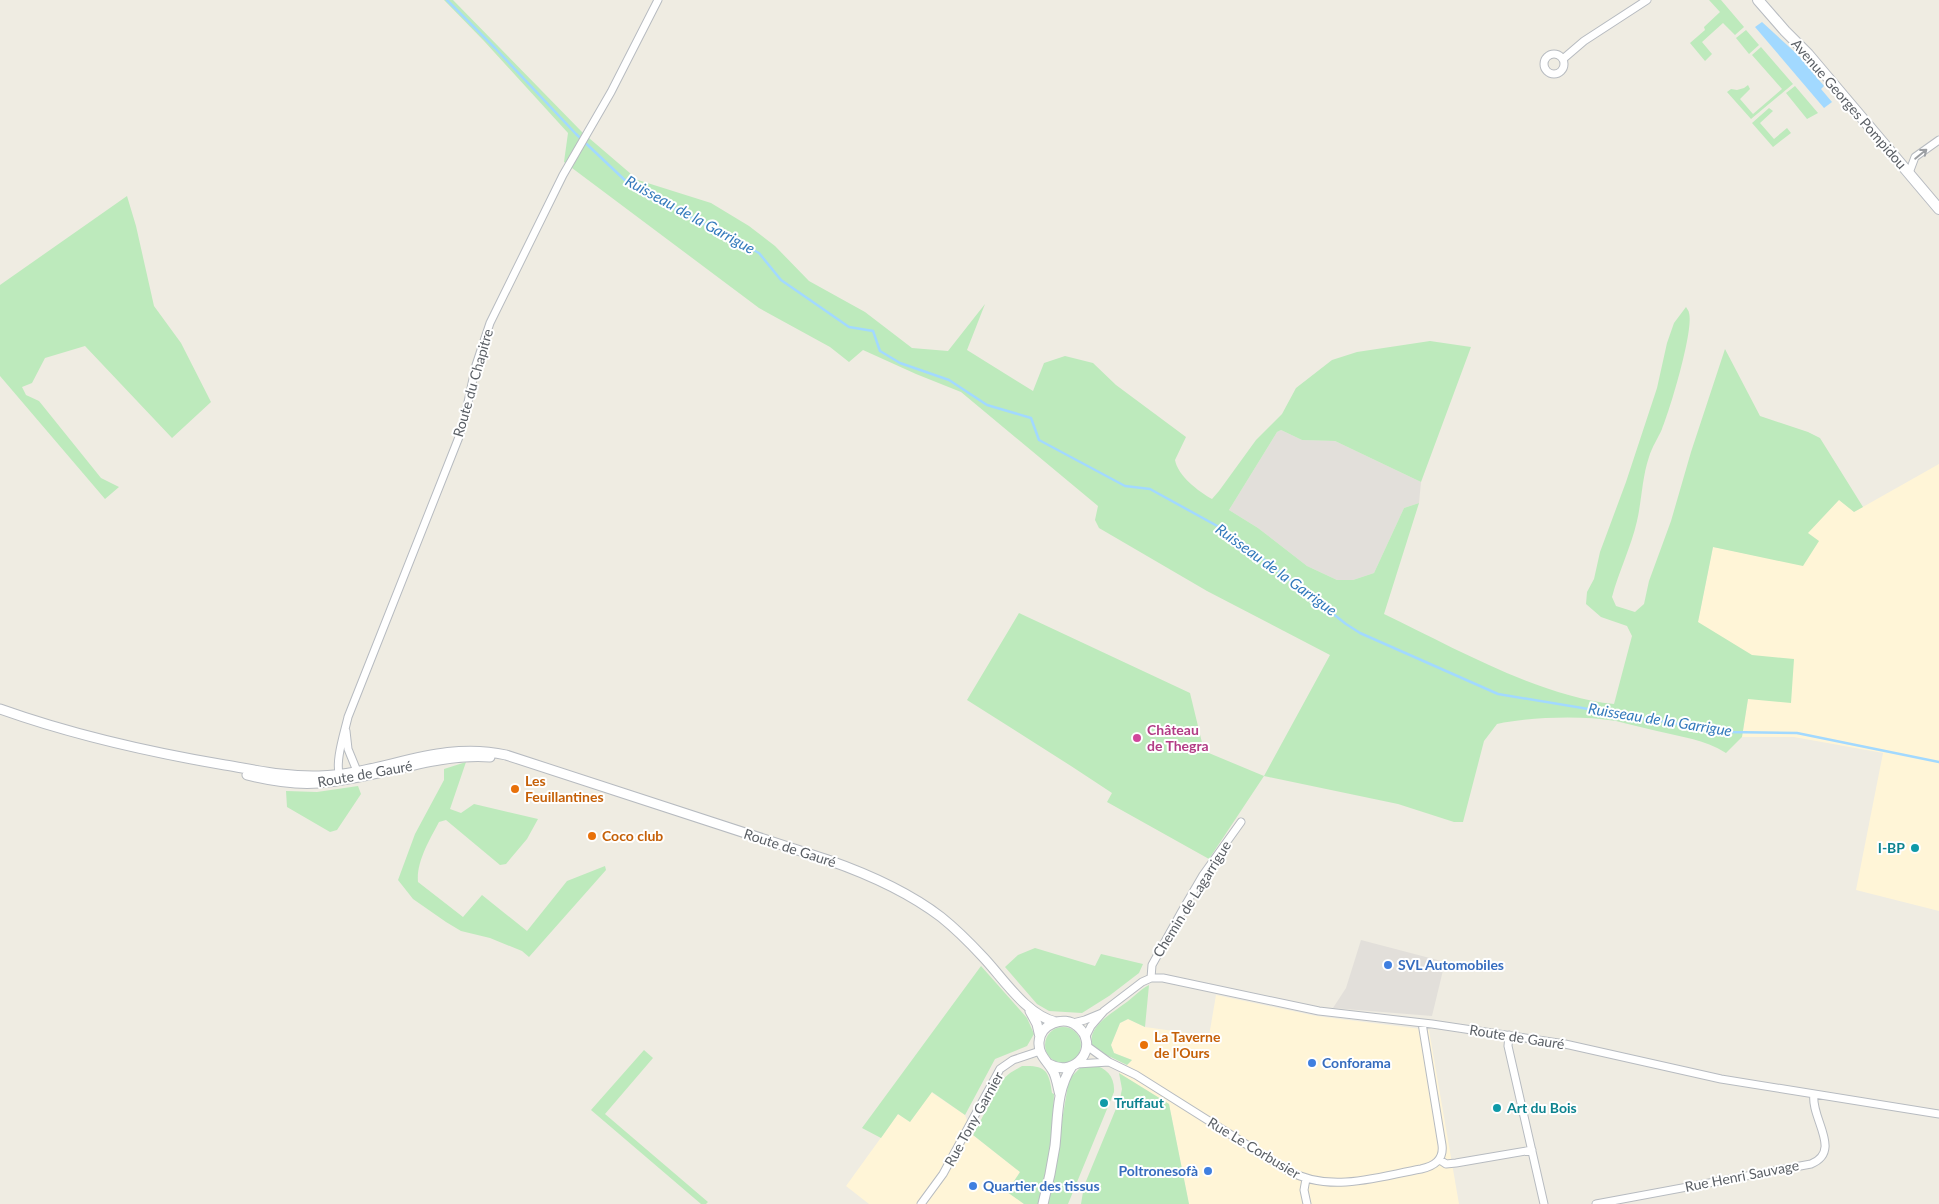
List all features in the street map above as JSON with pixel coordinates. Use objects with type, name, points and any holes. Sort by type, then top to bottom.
[{"type":"main road","name":"Avenue Georges Pompidou","points":[[1758,0],[1808,54],[1939,209]]},
{"type":"street","name":"Route du Chapitre","points":[[340,777],[346,726],[355,696],[466,416],[476,365],[490,323],[563,175],[611,92],[658,0]]},
{"type":"street","points":[[1562,59],[1584,41],[1647,0]]},
{"type":"street","points":[[1909,173],[1915,157],[1939,140]]},
{"type":"street","name":"Route de Gauré","points":[[0,709],[103,741],[187,759],[291,776],[340,777],[443,752],[461,750],[494,752],[516,758],[828,860],[882,881],[908,895],[942,918],[982,955],[1036,1014],[1056,1022]]},
{"type":"street","name":"Route du Chapitre","points":[[346,726],[348,749],[356,774]]},
{"type":"street","name":"Chemin de Lagarrigue","points":[[1152,978],[1152,965],[1182,911],[1204,875],[1241,822]]},
{"type":"street","points":[[1043,1204],[1055,1148],[1060,1095],[1065,1078],[1084,1056],[1091,1026],[1104,1011],[1142,982],[1152,978]]},
{"type":"street","name":"Route de Gauré","points":[[1152,978],[1163,978],[1319,1011],[1422,1022],[1585,1048],[1721,1079],[1939,1114]]},
{"type":"street","name":"Route de Gauré","points":[[1026,1004],[1037,1024],[1040,1037]]},
{"type":"street","points":[[1060,1095],[1054,1072],[1040,1051],[1040,1037],[1046,1028],[1056,1022],[1073,1023],[1085,1020],[1104,1011]]},
{"type":"street","points":[[1422,1022],[1443,1151],[1440,1160]]},
{"type":"street","points":[[1073,1023],[1078,1027],[1086,1042]]},
{"type":"street","points":[[1509,1035],[1508,1046],[1544,1204]]},
{"type":"street","name":"Rue Le Corbusier","points":[[1086,1042],[1109,1062],[1136,1076],[1287,1170],[1306,1179],[1328,1183],[1350,1181],[1430,1167],[1440,1160],[1446,1164],[1456,1163],[1532,1150]]},
{"type":"street","name":"Rue Tony Garnier","points":[[921,1204],[943,1174],[1000,1069],[1012,1060],[1040,1051]]},
{"type":"street","points":[[1049,1064],[1060,1068],[1109,1062]]},
{"type":"street","name":"Rue Henri Sauvage","points":[[1596,1204],[1811,1164],[1819,1160],[1823,1155],[1825,1141],[1814,1107],[1814,1094]]},
{"type":"street","points":[[1306,1179],[1304,1190],[1306,1204]]},
{"type":"shaded area","points":[[1281,430],[1302,440],[1335,441],[1421,482],[1419,503],[1404,508],[1374,573],[1353,580],[1337,580],[1307,566],[1258,528],[1229,510],[1277,432]]},
{"type":"shaded area","points":[[1939,464],[1939,911],[1856,890],[1883,753],[1794,737],[1742,737],[1748,699],[1698,622],[1713,547],[1803,565],[1807,533],[1839,499],[1854,512]]},
{"type":"shaded area","points":[[1361,940],[1445,962],[1432,1016],[1333,1008],[1346,988]]},
{"type":"shaded area","points":[[1216,995],[1316,1016],[1429,1030],[1459,1204],[1189,1204],[1169,1104],[1119,1073],[1132,1060],[1114,1053],[1111,1045],[1120,1023],[1128,1019],[1145,1027],[1209,1036]]},
{"type":"shaded area","points":[[931,1092],[965,1115],[973,1135],[1020,1172],[1007,1191],[1024,1204],[869,1204],[846,1186],[898,1114],[910,1122]]},
{"type":"green space","points":[[444,0],[453,0],[582,132],[638,180],[711,203],[749,226],[775,246],[809,281],[865,312],[912,348],[948,351],[985,304],[967,350],[1033,391],[1044,363],[1065,356],[1093,363],[1116,385],[1186,437],[1175,460],[1177,466],[1189,482],[1212,499],[1256,440],[1282,414],[1296,388],[1332,360],[1357,352],[1430,341],[1471,347],[1421,482],[1335,441],[1302,440],[1281,430],[1277,432],[1229,510],[1258,528],[1307,566],[1337,580],[1353,580],[1374,573],[1404,508],[1419,503],[1384,614],[1467,655],[1526,681],[1585,699],[1614,704],[1632,636],[1627,626],[1601,617],[1586,604],[1587,592],[1594,579],[1600,552],[1626,482],[1657,388],[1667,343],[1674,323],[1686,307],[1689,312],[1690,322],[1685,352],[1666,419],[1649,457],[1639,513],[1612,597],[1616,606],[1635,612],[1644,604],[1649,581],[1671,521],[1691,452],[1725,349],[1760,416],[1808,432],[1820,438],[1863,507],[1854,512],[1839,500],[1808,533],[1819,541],[1803,566],[1713,547],[1698,622],[1752,655],[1794,659],[1791,703],[1748,699],[1742,737],[1726,753],[1709,744],[1692,739],[1602,719],[1556,718],[1497,724],[1484,741],[1463,822],[1454,822],[1398,804],[1264,776],[1330,655],[1207,591],[1099,528],[1095,520],[1098,506],[961,392],[863,350],[849,362],[830,347],[759,308],[564,162],[568,133]]},
{"type":"green space","points":[[1709,0],[1721,0],[1744,27],[1735,35],[1723,23],[1702,42],[1712,54],[1705,61],[1690,43],[1705,30],[1704,27],[1720,12]]},
{"type":"green space","points":[[1746,30],[1759,45],[1749,54],[1736,38]]},
{"type":"green space","points":[[1761,47],[1793,84],[1751,119],[1727,92],[1731,89],[1744,88],[1748,85],[1750,89],[1740,99],[1753,114],[1782,89],[1752,55]]},
{"type":"green space","points":[[1795,86],[1818,113],[1807,119],[1786,93]]},
{"type":"green space","points":[[1769,108],[1773,111],[1760,123],[1774,139],[1787,128],[1791,133],[1773,147],[1752,123]]},
{"type":"green space","points":[[127,196],[136,226],[154,306],[181,343],[211,402],[172,438],[85,346],[45,358],[32,383],[22,387],[26,395],[39,401],[101,478],[119,487],[105,499],[0,376],[0,285]]},
{"type":"green space","points":[[1019,613],[1190,693],[1204,751],[1264,776],[1209,859],[1107,802],[1112,793],[967,700]]},
{"type":"green space","points":[[466,762],[450,809],[461,813],[474,804],[538,819],[527,839],[506,864],[500,865],[446,820],[439,822],[421,859],[418,882],[463,917],[482,895],[527,931],[567,881],[605,866],[606,870],[529,957],[522,951],[490,938],[461,931],[413,899],[398,880],[415,834],[444,780],[444,769]]},
{"type":"green space","points":[[358,786],[361,794],[337,830],[330,832],[287,807],[286,791],[317,792]]},
{"type":"green space","points":[[1035,948],[1095,966],[1101,954],[1143,964],[1139,973],[1109,996],[1082,1013],[1049,1011],[1037,1004],[1005,967],[1018,955]]},
{"type":"green space","points":[[981,966],[1027,1018],[1034,1034],[1027,1046],[995,1059],[965,1115],[932,1092],[910,1122],[898,1114],[881,1138],[862,1128]]},
{"type":"green space","points":[[1149,985],[1145,1027],[1128,1019],[1120,1023],[1111,1045],[1114,1053],[1132,1060],[1127,1065],[1094,1049],[1092,1035],[1100,1023]]},
{"type":"green space","points":[[1063,1027],[1075,1033],[1081,1045],[1075,1057],[1063,1063],[1051,1057],[1045,1045],[1051,1033]]},
{"type":"green space","points":[[644,1050],[653,1058],[605,1114],[708,1202],[706,1204],[701,1204],[591,1110]]},
{"type":"green space","points":[[1087,1065],[1091,1067],[1093,1065],[1098,1066],[1109,1074],[1113,1082],[1114,1092],[1068,1204],[1048,1204],[1069,1079],[1080,1068]]},
{"type":"green space","points":[[1022,1066],[1045,1070],[1052,1093],[1054,1094],[1049,1150],[1038,1204],[1024,1204],[1007,1192],[1020,1172],[973,1135],[1002,1080]]},
{"type":"green space","points":[[1119,1073],[1169,1104],[1189,1204],[1081,1204],[1084,1186],[1120,1099],[1122,1089]]},
{"type":"water","points":[[1762,22],[1798,55],[1824,86],[1821,89],[1832,102],[1824,108],[1755,27]]},
{"type":"waterway","name":"Ruisseau de la Garrigue","points":[[447,0],[576,134],[630,185],[759,253],[781,280],[849,327],[873,331],[880,351],[900,363],[949,380],[987,405],[1031,418],[1039,440],[1125,486],[1150,489],[1230,533],[1360,633],[1498,694],[1726,732],[1797,733],[1939,762]]},
{"type":"place","name":"Château de Thegra","points":[[1137,738]]},
{"type":"place","name":"Les Feuillantines","points":[[515,789]]},
{"type":"place","name":"Coco club","points":[[592,836]]},
{"type":"place","name":"I-BP","points":[[1915,848]]},
{"type":"place","name":"SVL Automobiles","points":[[1388,965]]},
{"type":"place","name":"La Taverne de l'Ours","points":[[1144,1045]]},
{"type":"place","name":"Conforama","points":[[1312,1063]]},
{"type":"place","name":"Truffaut","points":[[1104,1103]]},
{"type":"place","name":"Art du Bois","points":[[1497,1108]]},
{"type":"place","name":"Poltronesofà","points":[[1208,1171]]},
{"type":"place","name":"Quartier des tissus","points":[[973,1186]]}]
